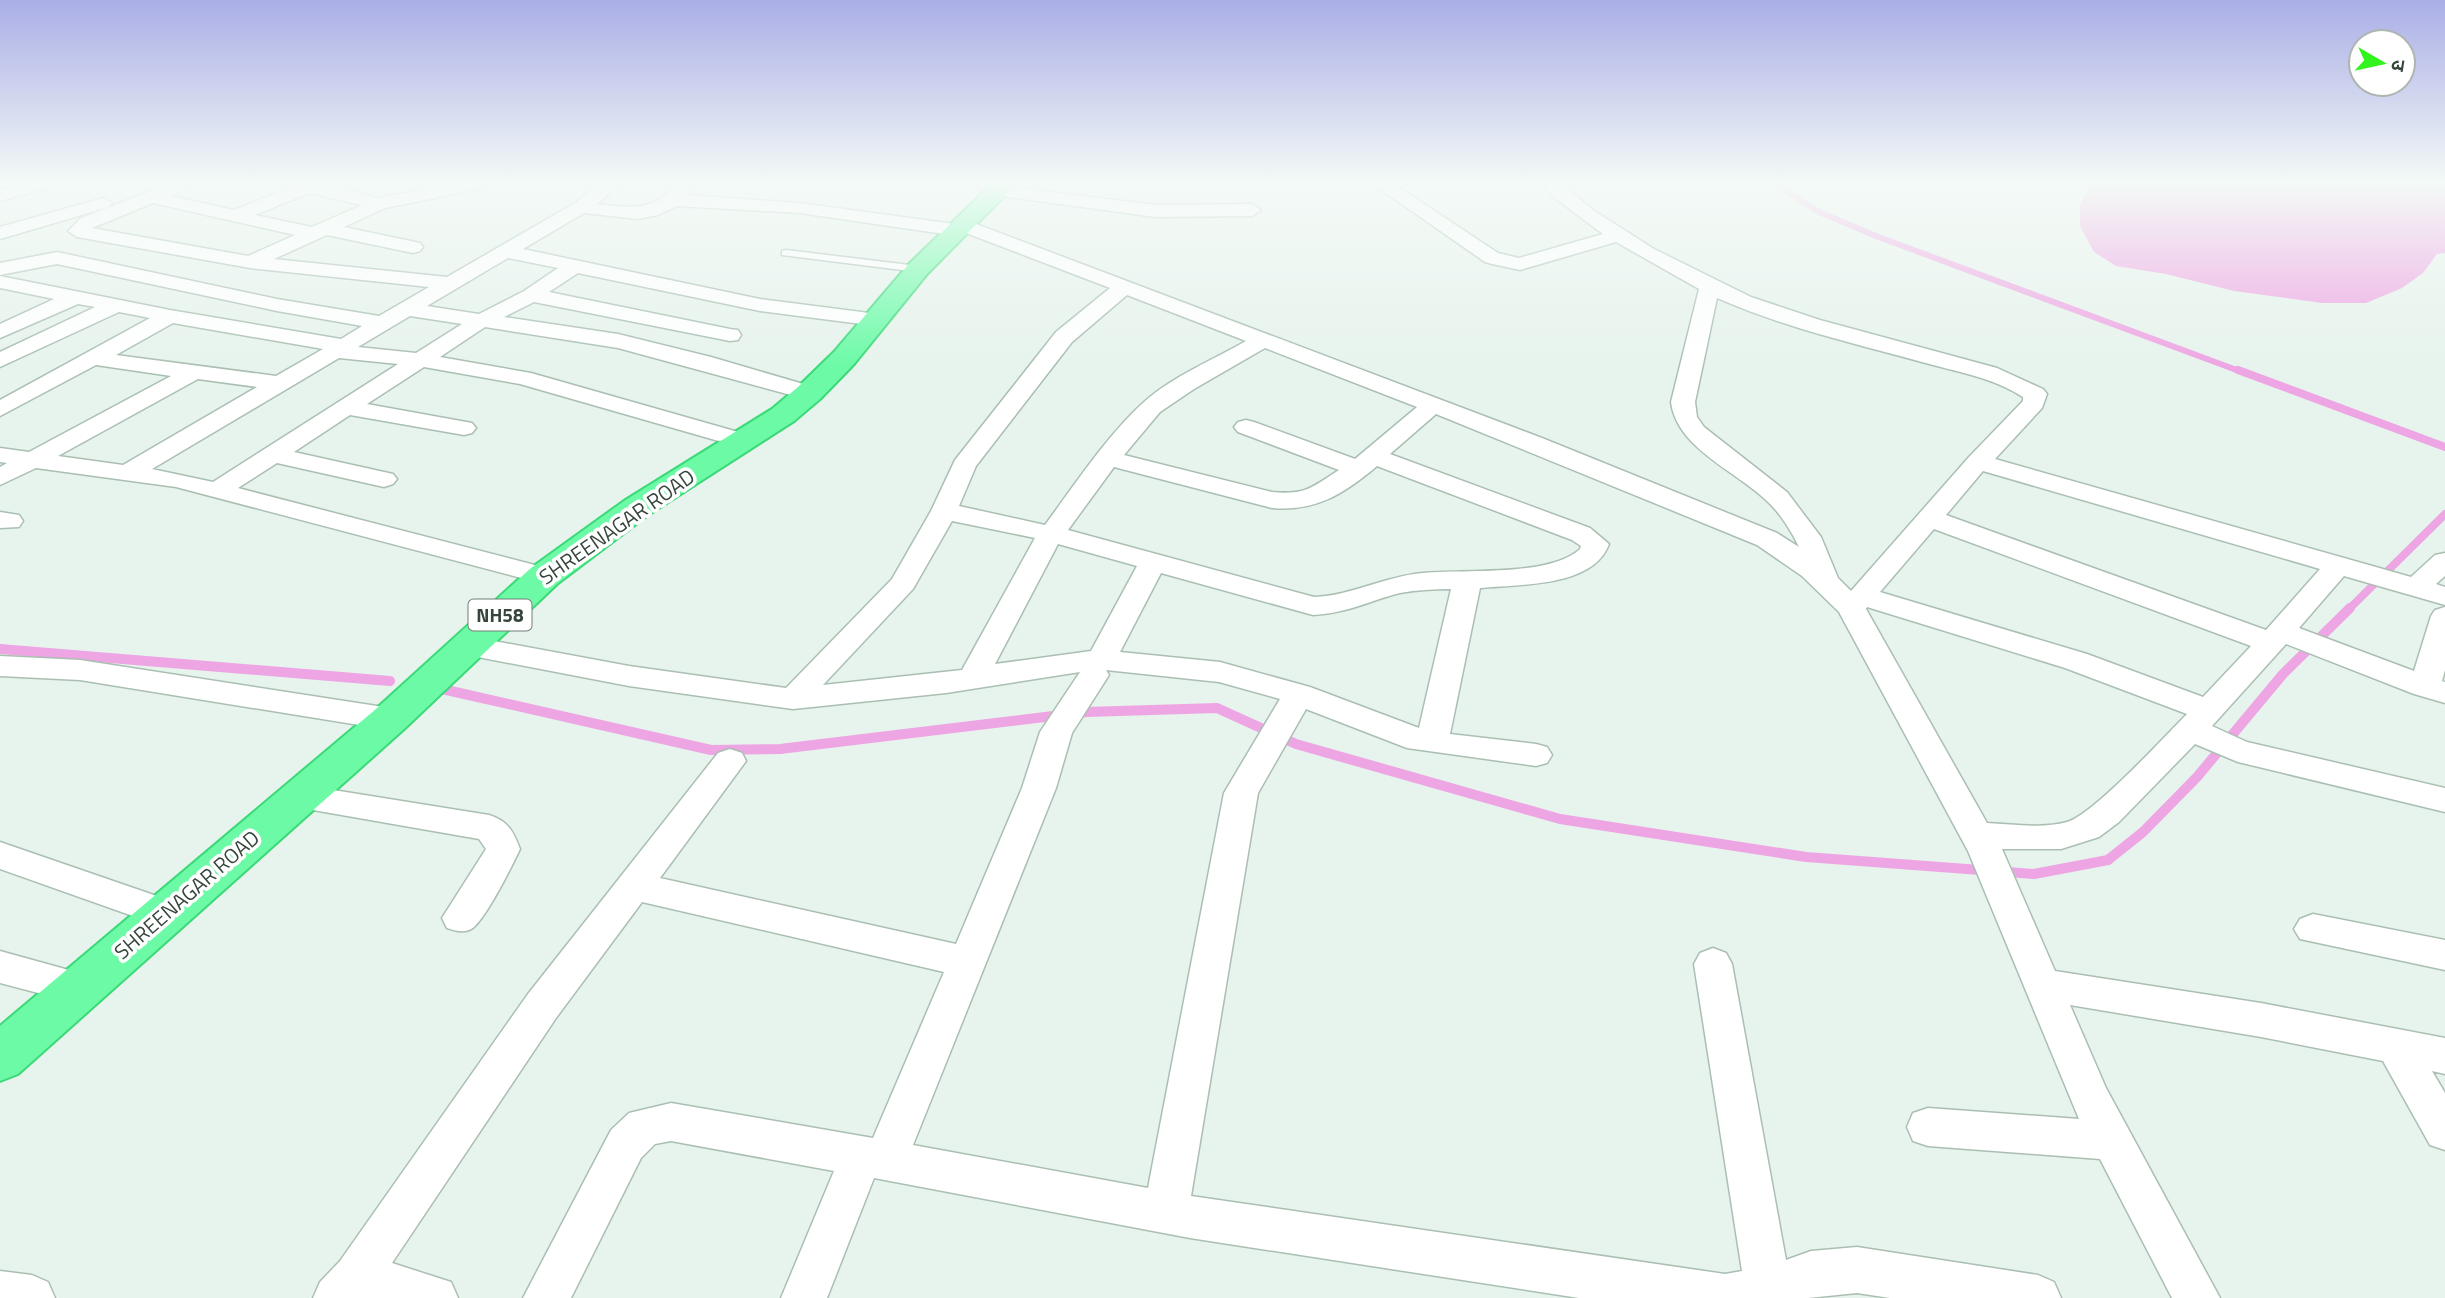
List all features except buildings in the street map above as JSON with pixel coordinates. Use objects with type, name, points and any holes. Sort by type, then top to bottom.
[{"type":"highway","name":"SHREENAGAR ROAD","points":[[0,1058],[164,913],[302,797],[544,576],[636,508],[743,442],[783,415],[809,393],[877,320],[918,269],[943,245]]},
{"type":"street","points":[[153,245],[250,262],[447,283]]},
{"type":"street","points":[[250,262],[290,245]]},
{"type":"street","points":[[400,245],[414,247]]},
{"type":"street","points":[[127,473],[283,384],[514,245]]},
{"type":"street","points":[[1005,245],[1533,443],[1767,539],[1800,558],[1856,602],[2076,662],[2202,725],[2238,751],[2445,800]]},
{"type":"street","points":[[1472,245],[1492,258],[1520,264],[1587,245]]},
{"type":"street","points":[[1631,245],[1709,288],[1751,306],[2000,376],[2035,394],[2034,403],[1978,462],[1856,602]]},
{"type":"street","points":[[503,251],[760,305],[877,320]]},
{"type":"street","points":[[0,269],[57,258],[381,323]]},
{"type":"street","points":[[216,491],[481,321],[531,295],[575,266]]},
{"type":"street","points":[[258,330],[358,272]]},
{"type":"street","points":[[0,282],[115,306],[258,330],[341,349],[523,378],[743,442]]},
{"type":"street","points":[[793,699],[903,583],[944,511],[964,465],[1064,337],[1122,288]]},
{"type":"street","points":[[1709,288],[1683,402],[1685,417],[1695,432],[1778,498],[1808,537],[1826,579]]},
{"type":"street","points":[[531,295],[730,335]]},
{"type":"street","points":[[0,332],[73,298]]},
{"type":"street","points":[[703,362],[760,305]]},
{"type":"street","points":[[0,360],[115,306]]},
{"type":"street","points":[[405,309],[618,341],[809,393]]},
{"type":"street","points":[[0,409],[170,316]]},
{"type":"street","points":[[973,678],[1051,534],[1108,458],[1152,407],[1186,384],[1262,341]]},
{"type":"street","points":[[91,358],[283,384]]},
{"type":"street","points":[[0,477],[194,372]]},
{"type":"street","points":[[1108,458],[1272,500],[1294,502],[1311,499],[1365,462],[1433,405]]},
{"type":"street","points":[[344,407],[464,429]]},
{"type":"street","points":[[944,511],[1051,534],[1313,606],[1338,605],[1404,585],[1562,571],[1577,565],[1594,550],[1595,544],[1581,534],[1365,462],[1246,427]]},
{"type":"street","points":[[270,454],[384,479]]},
{"type":"street","points":[[0,455],[177,480],[544,576]]},
{"type":"street","points":[[1978,462],[2445,596]]},
{"type":"street","points":[[1929,518],[2435,690],[2445,616]]},
{"type":"street","points":[[2406,585],[2445,561]]},
{"type":"street","points":[[804,1298],[967,962],[1039,788],[1056,732],[1098,667],[1116,626],[1153,562]]},
{"type":"street","points":[[1981,843],[2066,835],[2089,827],[2202,725],[2276,638],[2348,569]]},
{"type":"street","points":[[1432,742],[1467,581]]},
{"type":"street","points":[[1856,602],[1981,843],[2090,1098],[2197,1298]]},
{"type":"street","points":[[467,646],[586,670],[793,699],[973,678],[1098,667],[1220,672],[1299,694],[1407,737],[1536,755]]},
{"type":"street","points":[[0,666],[80,670],[390,719]]},
{"type":"street","points":[[1166,1211],[1241,793],[1299,694]]},
{"type":"street","points":[[435,1298],[346,1287],[542,1006],[730,761]]},
{"type":"street","points":[[302,797],[489,828],[498,836],[503,849],[490,874],[460,918]]},
{"type":"street","points":[[0,855],[164,913]]},
{"type":"street","points":[[634,886],[967,962]]},
{"type":"street","points":[[2313,929],[2445,955]]},
{"type":"street","points":[[1713,964],[1740,1295]]},
{"type":"street","points":[[0,967],[80,988]]},
{"type":"street","points":[[2042,985],[2394,1044],[2445,1056]]},
{"type":"street","points":[[2394,1044],[2445,1130]]},
{"type":"street","points":[[546,1298],[626,1144],[645,1127],[671,1122],[1166,1211],[1740,1295],[1811,1274],[1857,1270],[2038,1298]]},
{"type":"street","points":[[1928,1127],[2114,1141]]},
{"type":"street","points":[[0,1294],[32,1298]]},
{"type":"lane","points":[[786,253],[918,269]]},
{"type":"shaded area","points":[[2090,245],[2445,245],[2445,253],[2437,254],[2423,273],[2402,288],[2366,303],[2322,303],[2234,291],[2166,274],[2116,266],[2094,252]]},
{"type":"waterway","points":[[1899,245],[2242,372]]},
{"type":"waterway","points":[[2238,370],[2445,447]]},
{"type":"waterway","points":[[2348,610],[2445,514]]},
{"type":"waterway","points":[[442,689],[711,750],[780,749],[1086,712],[1217,708],[1296,744],[1560,819],[1806,857],[2034,874],[2108,860],[2143,832],[2197,777],[2283,674],[2350,608]]},
{"type":"waterway","points":[[0,649],[390,681]]}]
